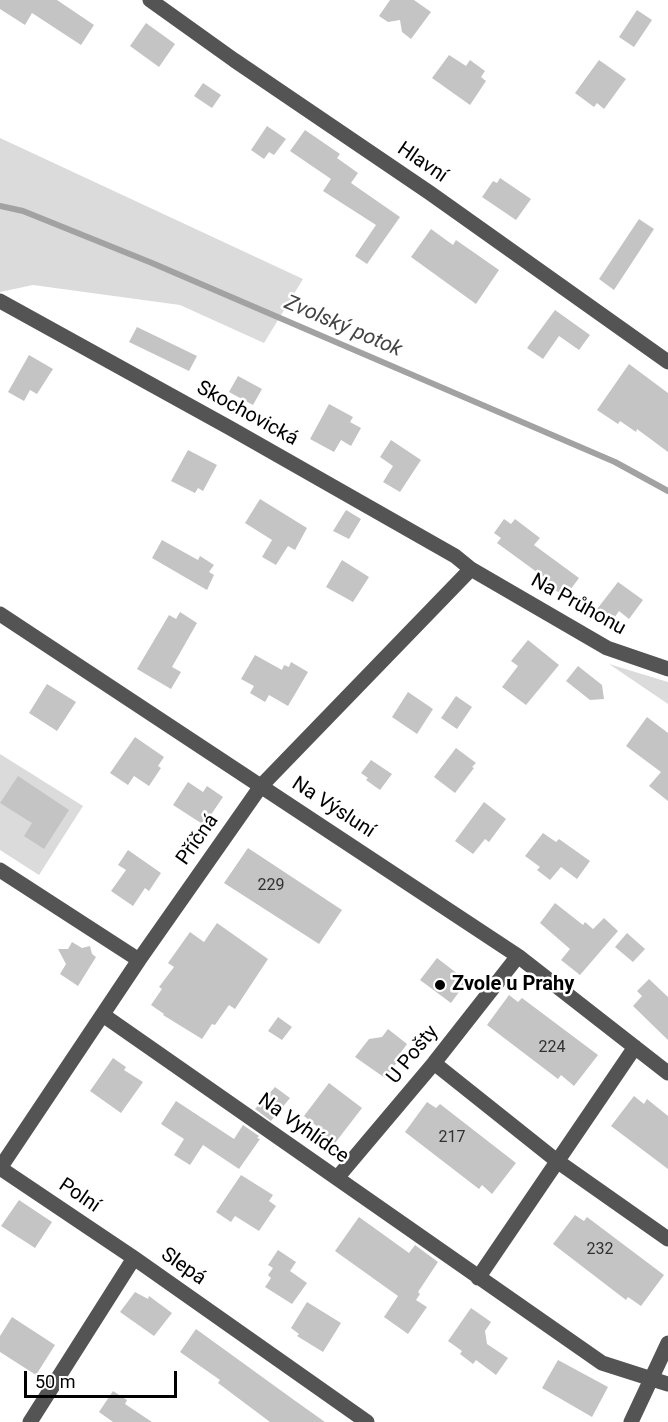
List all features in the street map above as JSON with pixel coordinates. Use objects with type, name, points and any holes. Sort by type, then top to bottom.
[{"type":"street","name":"Hlavní","points":[[150,0],[430,193],[668,362]]},
{"type":"street","name":"Skochovická","points":[[0,301],[455,556],[471,569]]},
{"type":"street","name":"Na Průhonu","points":[[471,569],[607,648],[668,669]]},
{"type":"street","name":"Příčná","points":[[0,1168],[103,1014],[261,786],[471,569]]},
{"type":"street","name":"Na Výsluní","points":[[0,614],[518,956],[668,1073]]},
{"type":"street","points":[[0,870],[140,960]]},
{"type":"street","name":"U Pošty","points":[[337,1178],[434,1063],[518,956]]},
{"type":"street","name":"Na Vyhlídce","points":[[103,1014],[602,1363],[668,1384]]},
{"type":"street","points":[[478,1278],[635,1047]]},
{"type":"street","points":[[434,1063],[557,1161],[668,1239]]},
{"type":"street","name":"Polní","points":[[0,1168],[134,1258]]},
{"type":"street","name":"Slepá","points":[[30,1422],[134,1258],[367,1422]]},
{"type":"street","points":[[631,1422],[668,1343]]},
{"type":"shaded area","points":[[0,138],[303,279],[264,343],[180,305],[33,285],[0,292]]},
{"type":"shaded area","points":[[609,664],[668,682],[668,704]]},
{"type":"shaded area","points":[[0,754],[83,806],[39,875],[0,850]]},
{"type":"building","points":[[0,0],[57,0],[94,25],[81,45],[32,13],[25,25],[0,9]]},
{"type":"building","points":[[390,0],[414,0],[431,12],[411,39],[402,32],[400,20],[388,22],[379,16]]},
{"type":"building","points":[[637,10],[652,20],[634,47],[619,37]]},
{"type":"building","points":[[146,23],[175,44],[159,67],[130,46]]},
{"type":"building","points":[[449,55],[466,66],[470,60],[485,71],[481,77],[486,81],[470,105],[432,78]]},
{"type":"building","points":[[599,60],[626,79],[604,109],[597,103],[594,107],[575,93]]},
{"type":"building","points":[[203,83],[221,95],[212,108],[194,96]]},
{"type":"building","points":[[267,126],[286,139],[274,155],[269,152],[264,159],[251,150]]},
{"type":"building","points":[[305,130],[340,154],[337,158],[358,173],[351,183],[400,217],[367,264],[355,256],[376,225],[323,191],[331,179],[290,151]]},
{"type":"building","points":[[500,178],[531,199],[516,220],[482,197],[493,181],[497,183]]},
{"type":"building","points":[[639,219],[654,229],[614,290],[599,279]]},
{"type":"building","points":[[431,229],[453,245],[456,240],[499,270],[476,304],[411,257]]},
{"type":"building","points":[[555,310],[590,335],[579,350],[559,336],[543,359],[527,348]]},
{"type":"building","points":[[137,327],[197,356],[189,371],[129,342]]},
{"type":"building","points":[[29,355],[53,369],[37,394],[30,390],[24,401],[8,392]]},
{"type":"building","points":[[629,364],[668,393],[668,452],[637,429],[636,432],[620,421],[618,424],[597,410]]},
{"type":"building","points":[[238,376],[262,389],[253,405],[229,392]]},
{"type":"building","points":[[329,404],[353,417],[350,422],[361,428],[351,446],[341,440],[334,452],[310,439]]},
{"type":"building","points":[[391,440],[421,460],[400,492],[383,482],[393,466],[380,457]]},
{"type":"building","points":[[188,450],[217,465],[203,491],[198,488],[195,493],[171,481]]},
{"type":"building","points":[[260,499],[307,528],[295,550],[288,546],[276,565],[262,557],[272,540],[245,523]]},
{"type":"building","points":[[346,510],[361,519],[349,539],[333,531]]},
{"type":"building","points":[[504,519],[511,524],[515,519],[540,538],[534,545],[579,578],[565,597],[543,581],[545,578],[497,543],[501,538],[494,533]]},
{"type":"building","points":[[162,540],[198,560],[200,556],[214,565],[209,572],[214,575],[207,590],[152,558]]},
{"type":"building","points":[[342,560],[369,577],[353,602],[326,587]]},
{"type":"building","points":[[618,582],[643,600],[629,619],[619,611],[610,624],[594,613]]},
{"type":"building","points":[[180,612],[197,623],[172,667],[181,672],[171,689],[137,669],[169,615],[176,619]]},
{"type":"building","points":[[528,640],[559,665],[526,705],[502,687],[518,666],[511,661]]},
{"type":"building","points":[[255,655],[282,670],[284,665],[289,667],[291,662],[308,672],[288,706],[269,695],[265,702],[250,693],[254,686],[241,679]]},
{"type":"building","points":[[578,666],[602,685],[604,699],[590,700],[566,681]]},
{"type":"building","points":[[47,684],[76,702],[57,731],[29,713]]},
{"type":"building","points":[[408,692],[433,709],[417,734],[392,717]]},
{"type":"building","points":[[456,696],[472,707],[457,729],[441,718]]},
{"type":"building","points":[[647,717],[668,733],[668,801],[649,786],[661,772],[626,746]]},
{"type":"building","points":[[135,737],[164,757],[158,766],[161,768],[149,786],[134,776],[128,785],[110,773]]},
{"type":"building","points":[[456,748],[476,763],[455,793],[434,777]]},
{"type":"building","points":[[371,760],[392,774],[380,790],[366,780],[368,778],[361,773]]},
{"type":"building","points":[[18,776],[69,810],[44,849],[24,836],[32,823],[0,803]]},
{"type":"building","points":[[188,782],[203,792],[207,786],[223,797],[204,825],[173,805]]},
{"type":"building","points":[[484,802],[506,819],[489,842],[485,839],[473,854],[455,841]]},
{"type":"building","points":[[543,833],[556,842],[559,839],[590,861],[577,879],[561,867],[550,880],[537,870],[540,867],[525,856]]},
{"type":"building","points":[[248,848],[342,910],[319,944],[224,883]]},
{"type":"building","points":[[128,850],[161,873],[149,891],[145,888],[133,906],[111,891],[126,870],[118,865]]},
{"type":"building","points":[[555,903],[583,925],[585,922],[593,929],[604,918],[618,931],[580,975],[561,960],[570,949],[540,923]]},
{"type":"building","points":[[217,923],[268,959],[235,1009],[229,1005],[202,1039],[151,1005],[162,989],[159,987],[174,967],[168,963],[190,932],[204,942]]},
{"type":"building","points":[[627,933],[645,949],[633,962],[615,947]]},
{"type":"building","points":[[72,942],[82,948],[90,946],[92,954],[96,957],[78,986],[60,974],[66,964],[58,949],[68,949]]},
{"type":"building","points":[[437,958],[467,981],[451,1003],[420,980]]},
{"type":"building","points":[[649,979],[668,997],[668,1040],[633,1006],[642,996],[637,991]]},
{"type":"building","points":[[509,995],[518,1002],[522,998],[598,1055],[574,1086],[561,1075],[558,1079],[487,1025]]},
{"type":"building","points":[[278,1017],[292,1027],[282,1040],[268,1031]]},
{"type":"building","points":[[388,1029],[407,1044],[399,1055],[401,1057],[385,1078],[355,1057],[369,1039],[382,1037]]},
{"type":"building","points":[[113,1058],[126,1067],[124,1070],[143,1082],[121,1113],[90,1091]]},
{"type":"building","points":[[329,1083],[362,1108],[335,1143],[317,1130],[319,1128],[304,1116]]},
{"type":"building","points":[[275,1087],[290,1098],[271,1121],[255,1109]]},
{"type":"building","points":[[634,1096],[644,1104],[647,1099],[668,1116],[668,1169],[611,1126]]},
{"type":"building","points":[[176,1101],[234,1139],[243,1125],[259,1136],[257,1138],[260,1139],[239,1169],[203,1145],[190,1165],[174,1155],[184,1139],[161,1124]]},
{"type":"building","points":[[427,1102],[436,1108],[440,1104],[516,1163],[492,1194],[482,1185],[479,1189],[405,1132]]},
{"type":"building","points":[[241,1175],[273,1195],[269,1201],[276,1206],[259,1231],[235,1216],[231,1222],[216,1212]]},
{"type":"building","points":[[19,1200],[52,1222],[35,1248],[1,1226]]},
{"type":"building","points":[[575,1215],[584,1221],[587,1217],[664,1275],[641,1306],[628,1297],[626,1300],[553,1244]]},
{"type":"building","points":[[359,1217],[409,1253],[415,1245],[438,1262],[418,1292],[420,1294],[416,1300],[427,1307],[408,1334],[384,1317],[398,1296],[335,1251]]},
{"type":"building","points":[[278,1250],[296,1262],[290,1271],[307,1283],[292,1304],[265,1287],[271,1278],[268,1275],[273,1268],[268,1265]]},
{"type":"building","points":[[135,1292],[148,1299],[149,1296],[172,1313],[154,1336],[120,1312]]},
{"type":"building","points":[[307,1302],[341,1323],[323,1352],[297,1336],[299,1334],[291,1328]]},
{"type":"building","points":[[471,1308],[491,1322],[485,1331],[487,1344],[508,1358],[496,1375],[476,1360],[473,1364],[460,1354],[462,1351],[448,1341]]},
{"type":"building","points":[[12,1317],[55,1345],[36,1375],[0,1352],[0,1336]]},
{"type":"building","points":[[196,1329],[325,1422],[270,1422],[218,1383],[220,1380],[180,1352]]},
{"type":"building","points":[[558,1360],[608,1387],[592,1417],[542,1388]]},
{"type":"building","points":[[113,1391],[127,1400],[125,1404],[152,1422],[113,1422],[99,1412]]},
{"type":"waterway","name":"Zvolský potok","points":[[0,206],[23,211],[152,263],[615,462],[668,491]]},
{"type":"place","name":"Zvole u Prahy","points":[[440,985]]}]
